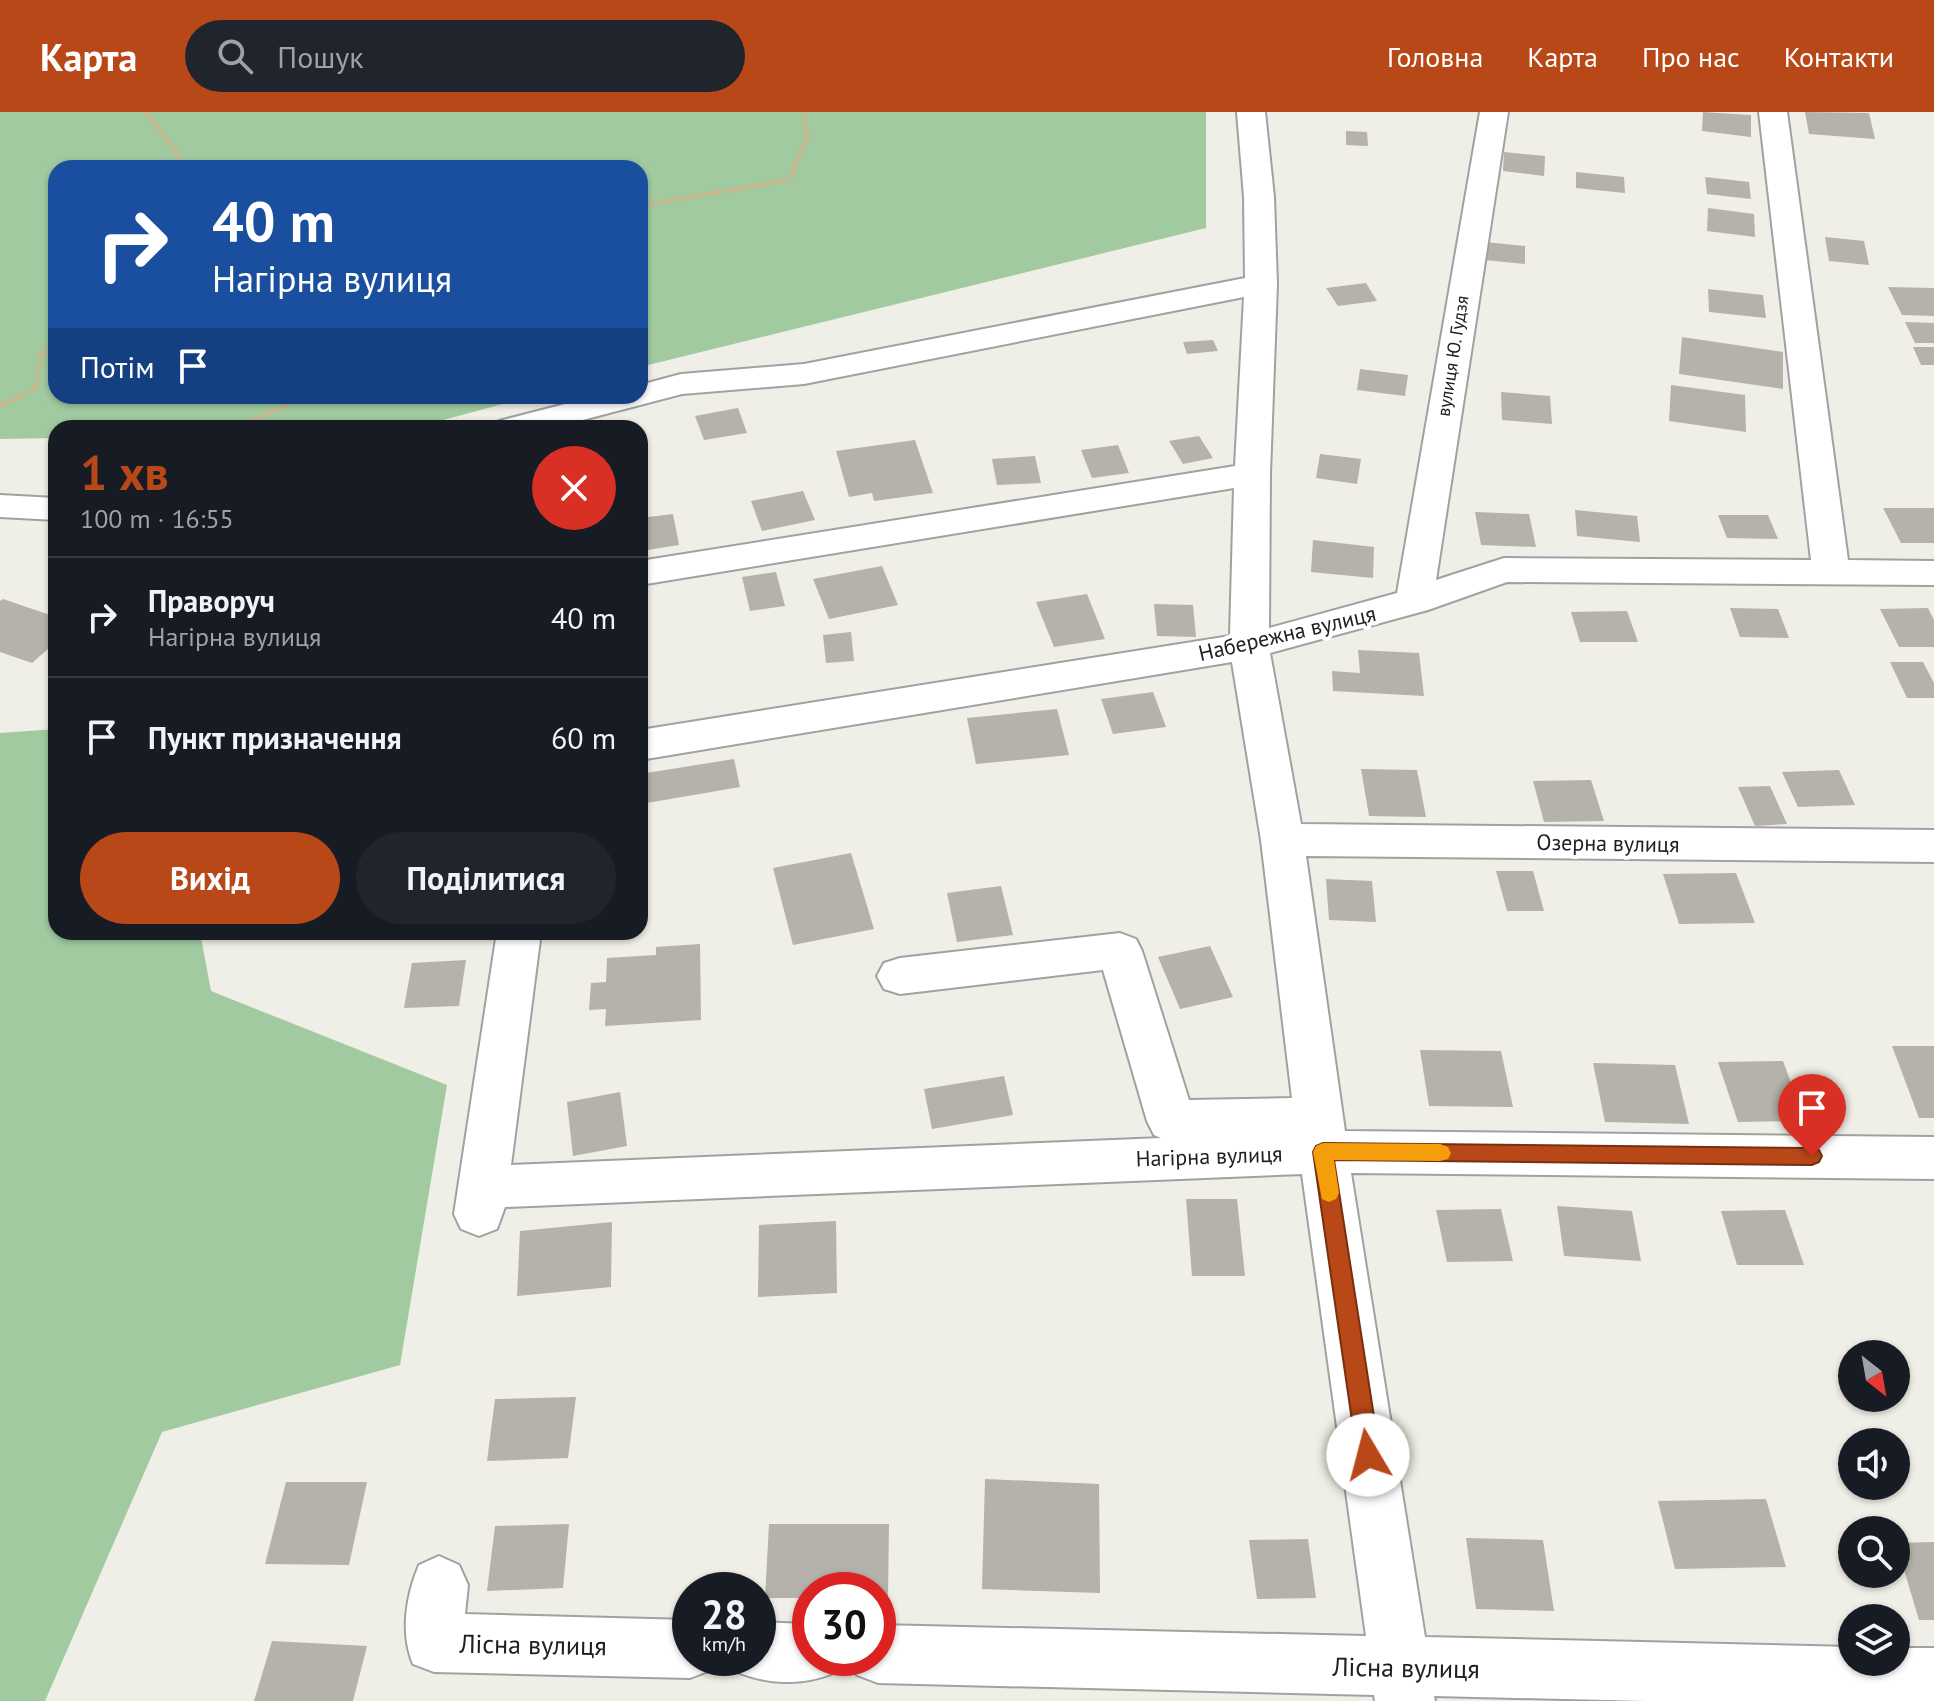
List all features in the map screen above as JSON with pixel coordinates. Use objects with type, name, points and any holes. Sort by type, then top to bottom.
[{"type":"street","points":[[1251,112],[1261,230],[1261,284],[1252,474],[1249,646],[1282,840],[1321,1134],[1403,1684]]},
{"type":"street","name":"вулиця Ю. Гудзя","points":[[1415,601],[1494,112]]},
{"type":"street","points":[[1773,112],[1831,572]]},
{"type":"street","points":[[648,393],[681,384],[804,374],[1261,284]]},
{"type":"street","points":[[543,420],[606,404]]},
{"type":"street","points":[[648,572],[1252,474]]},
{"type":"street","points":[[0,506],[48,509]]},
{"type":"street","name":"Набережна вулиця","points":[[648,744],[1249,646],[1415,601],[1504,570],[1934,573]]},
{"type":"street","name":"Озерна вулиця","points":[[1282,840],[1934,846]]},
{"type":"street","name":"Нагірна вулиця","points":[[518,940],[481,1202],[1321,1134],[1934,1158]]},
{"type":"street","points":[[900,976],[1120,951],[1171,1121],[1321,1134]]},
{"type":"street","name":"Лісна вулиця","points":[[439,1585],[434,1643],[672,1649]]},
{"type":"street","name":"Лісна вулиця","points":[[896,1655],[1403,1684],[1934,1678]]},
{"type":"path","points":[[146,112],[181,160]]},
{"type":"path","points":[[648,205],[789,180],[807,139],[805,112]]},
{"type":"path","points":[[0,406],[36,388],[41,354],[48,351]]},
{"type":"path","points":[[254,420],[289,404]]},
{"type":"green space","points":[[0,112],[1206,112],[1206,228],[648,365],[648,160],[48,160],[48,404],[502,404],[444,420],[48,420],[48,438],[0,439]]},
{"type":"green space","points":[[48,730],[48,940],[201,940],[211,991],[447,1085],[400,1365],[162,1432],[45,1701],[0,1701],[0,733]]},
{"type":"building","points":[[1703,112],[1751,115],[1751,137],[1702,131]]},
{"type":"building","points":[[1805,112],[1869,113],[1875,139],[1809,134]]},
{"type":"building","points":[[1346,131],[1367,132],[1368,146],[1346,145]]},
{"type":"building","points":[[1504,152],[1545,156],[1544,176],[1503,171]]},
{"type":"building","points":[[1576,172],[1624,177],[1625,193],[1576,188]]},
{"type":"building","points":[[1705,177],[1749,182],[1751,199],[1707,194]]},
{"type":"building","points":[[1708,208],[1754,214],[1755,237],[1707,231]]},
{"type":"building","points":[[1825,237],[1864,241],[1869,265],[1829,261]]},
{"type":"building","points":[[1485,242],[1525,246],[1525,264],[1484,260]]},
{"type":"building","points":[[1366,283],[1377,301],[1338,306],[1326,288]]},
{"type":"building","points":[[1888,287],[1934,288],[1934,316],[1902,315]]},
{"type":"building","points":[[1708,289],[1763,295],[1766,318],[1709,312]]},
{"type":"building","points":[[1905,322],[1934,323],[1934,343],[1915,343]]},
{"type":"building","points":[[1682,337],[1783,352],[1783,389],[1679,374]]},
{"type":"building","points":[[1213,340],[1218,351],[1187,354],[1183,342]]},
{"type":"building","points":[[1913,347],[1934,347],[1934,365],[1921,365]]},
{"type":"building","points":[[1360,369],[1408,375],[1405,396],[1357,390]]},
{"type":"building","points":[[1671,385],[1745,395],[1746,432],[1669,421]]},
{"type":"building","points":[[1501,392],[1550,396],[1552,424],[1502,420]]},
{"type":"building","points":[[738,408],[747,433],[704,440],[695,416]]},
{"type":"building","points":[[1199,436],[1213,458],[1183,464],[1169,441]]},
{"type":"building","points":[[915,440],[933,493],[874,501],[872,493],[849,497],[836,451]]},
{"type":"building","points":[[1118,445],[1129,473],[1092,478],[1081,450]]},
{"type":"building","points":[[1320,454],[1361,459],[1357,484],[1316,478]]},
{"type":"building","points":[[1035,456],[1041,483],[997,485],[992,459]]},
{"type":"building","points":[[803,491],[815,520],[762,531],[751,501]]},
{"type":"building","points":[[1883,508],[1934,508],[1934,543],[1901,543]]},
{"type":"building","points":[[1575,510],[1637,516],[1640,542],[1577,536]]},
{"type":"building","points":[[1475,512],[1529,514],[1536,547],[1481,545]]},
{"type":"building","points":[[673,514],[679,545],[648,550],[648,517]]},
{"type":"building","points":[[1718,515],[1768,515],[1778,539],[1727,538]]},
{"type":"building","points":[[1313,540],[1374,547],[1373,578],[1311,572]]},
{"type":"building","points":[[882,566],[898,605],[829,619],[813,579]]},
{"type":"building","points":[[776,572],[785,606],[750,611],[742,577]]},
{"type":"building","points":[[1087,594],[1105,639],[1054,647],[1036,602]]},
{"type":"building","points":[[3,599],[48,614],[48,649],[32,663],[0,652],[0,601]]},
{"type":"building","points":[[1154,604],[1193,605],[1196,637],[1157,636]]},
{"type":"building","points":[[1730,608],[1778,609],[1789,638],[1740,637]]},
{"type":"building","points":[[1928,608],[1934,620],[1934,647],[1899,647],[1880,609]]},
{"type":"building","points":[[1627,611],[1638,642],[1580,642],[1571,612]]},
{"type":"building","points":[[851,632],[854,661],[826,663],[823,635]]},
{"type":"building","points":[[1358,650],[1419,653],[1424,696],[1333,691],[1332,671],[1360,673]]},
{"type":"building","points":[[1890,662],[1923,662],[1934,683],[1934,698],[1907,698]]},
{"type":"building","points":[[1153,692],[1166,727],[1113,734],[1101,699]]},
{"type":"building","points":[[1057,709],[1069,755],[976,764],[967,718]]},
{"type":"building","points":[[734,759],[740,787],[648,803],[648,773]]},
{"type":"building","points":[[1361,769],[1417,770],[1426,817],[1369,816]]},
{"type":"building","points":[[1839,770],[1855,805],[1798,807],[1782,772]]},
{"type":"building","points":[[1591,780],[1604,821],[1544,822],[1533,781]]},
{"type":"building","points":[[1770,786],[1787,824],[1755,826],[1738,787]]},
{"type":"building","points":[[851,853],[874,929],[793,945],[773,868]]},
{"type":"building","points":[[1496,871],[1533,871],[1544,911],[1507,911]]},
{"type":"building","points":[[1736,873],[1755,923],[1679,924],[1663,874]]},
{"type":"building","points":[[1326,879],[1372,881],[1376,922],[1329,920]]},
{"type":"building","points":[[1001,886],[1013,935],[957,942],[947,893]]},
{"type":"building","points":[[700,944],[701,1020],[605,1026],[606,1009],[589,1010],[591,983],[606,982],[607,958],[656,955],[656,947]]},
{"type":"building","points":[[1210,946],[1233,997],[1180,1009],[1158,957]]},
{"type":"building","points":[[466,960],[459,1006],[404,1008],[412,963]]},
{"type":"building","points":[[1892,1046],[1934,1046],[1934,1118],[1919,1118]]},
{"type":"building","points":[[1420,1050],[1501,1051],[1513,1107],[1429,1106]]},
{"type":"building","points":[[1783,1061],[1805,1121],[1738,1122],[1718,1062]]},
{"type":"building","points":[[1593,1063],[1675,1065],[1689,1124],[1605,1122]]},
{"type":"building","points":[[1004,1076],[1013,1115],[932,1129],[924,1089]]},
{"type":"building","points":[[620,1092],[627,1146],[573,1156],[567,1102]]},
{"type":"building","points":[[1186,1199],[1237,1199],[1245,1276],[1192,1276]]},
{"type":"building","points":[[1557,1206],[1632,1211],[1641,1261],[1564,1256]]},
{"type":"building","points":[[1501,1209],[1513,1261],[1447,1262],[1436,1210]]},
{"type":"building","points":[[1785,1210],[1804,1265],[1737,1265],[1721,1211]]},
{"type":"building","points":[[836,1221],[837,1293],[758,1297],[759,1225]]},
{"type":"building","points":[[612,1222],[611,1287],[517,1296],[520,1231]]},
{"type":"building","points":[[576,1397],[568,1458],[487,1461],[495,1399]]},
{"type":"building","points":[[985,1479],[1099,1484],[1100,1593],[982,1589]]},
{"type":"building","points":[[286,1482],[367,1482],[349,1565],[265,1564]]},
{"type":"building","points":[[1766,1499],[1786,1567],[1675,1569],[1658,1501]]},
{"type":"building","points":[[569,1524],[563,1588],[487,1591],[495,1526]]},
{"type":"building","points":[[769,1524],[889,1524],[888,1572],[792,1572],[792,1598],[776,1598],[776,1572],[766,1572]]},
{"type":"building","points":[[1466,1538],[1543,1540],[1554,1611],[1476,1609]]},
{"type":"building","points":[[1308,1539],[1316,1598],[1257,1599],[1249,1540]]},
{"type":"building","points":[[1934,1542],[1934,1620],[1919,1620],[1909,1588],[1910,1543]]},
{"type":"building","points":[[272,1641],[367,1646],[353,1701],[254,1701]]},
{"type":"slow traffic","points":[[1329,1193],[1323,1152],[1440,1153]]},
{"type":"route","points":[[1368,1455],[1323,1152],[1812,1156]]}]
